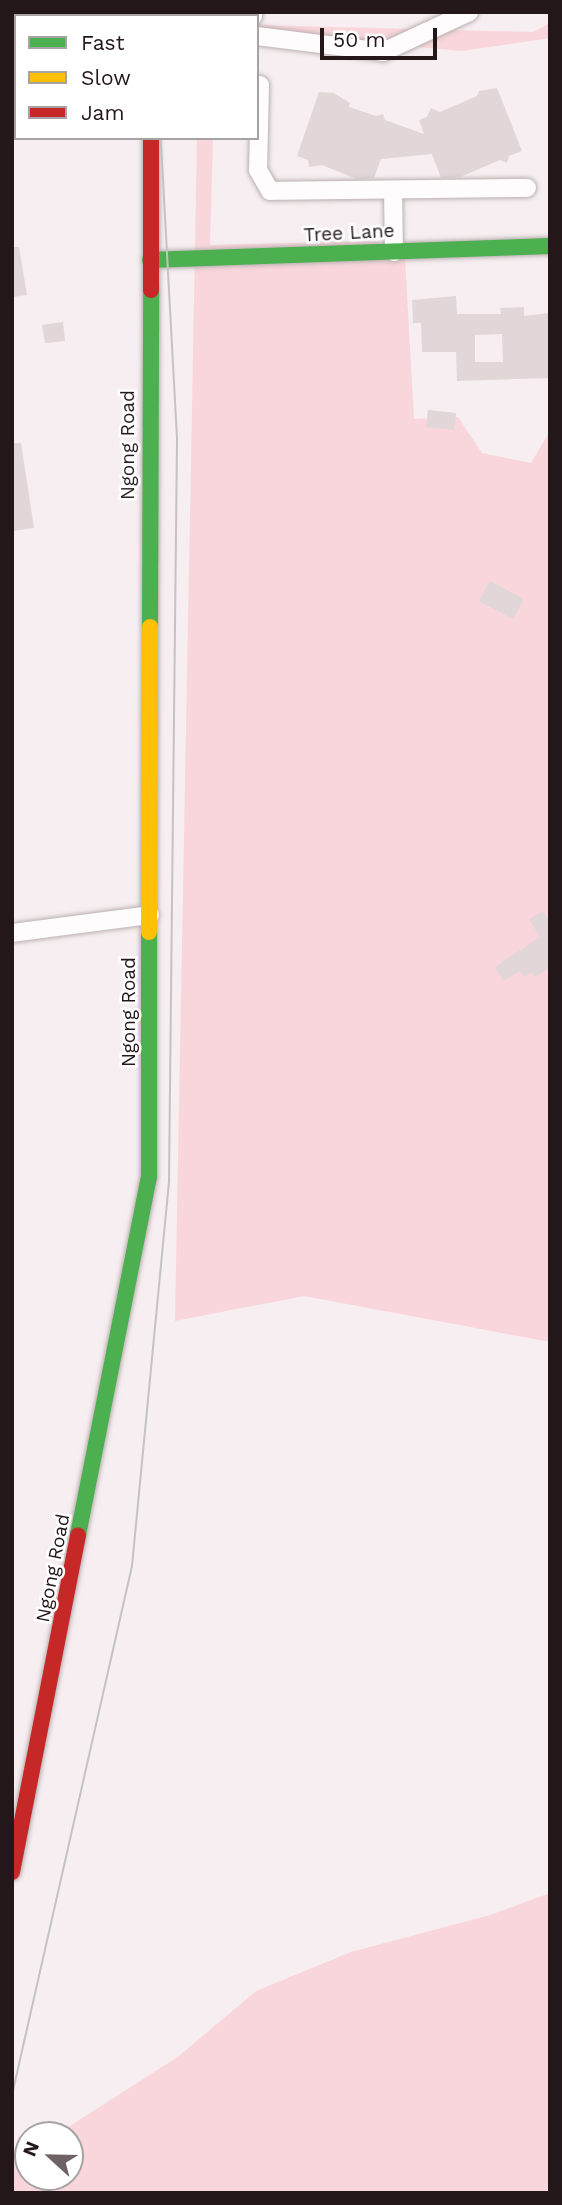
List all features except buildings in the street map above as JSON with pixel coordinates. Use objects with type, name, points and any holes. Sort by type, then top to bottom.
[{"type":"main road","name":"Ngong Road","points":[[12,1872],[145,1209],[150,915],[150,140]]},
{"type":"main road","name":"Tree Lane","points":[[150,260],[550,246]]},
{"type":"street","points":[[259,36],[383,52],[468,12]]},
{"type":"street","points":[[259,128],[260,85]]},
{"type":"street","points":[[259,140],[258,170],[271,191],[527,188]]},
{"type":"street","points":[[393,190],[394,252]]},
{"type":"street","points":[[12,933],[150,915]]},
{"type":"shaded area","points":[[550,23],[550,38],[462,51],[259,32],[259,25],[533,32]]},
{"type":"shaded area","points":[[197,140],[213,140],[210,245],[375,241],[405,257],[414,419],[458,417],[482,453],[531,463],[550,431],[550,1342],[304,1296],[175,1321]]},
{"type":"shaded area","points":[[550,1893],[550,2193],[12,2193],[14,2163],[14,2191],[84,2191],[84,2121],[78,2121],[179,2056],[256,1991],[351,1952],[490,1915]]},
{"type":"tram line","points":[[12,2095],[132,1566],[169,1180],[177,438],[161,140]]},
{"type":"traffic: fast","points":[[150,260],[550,246]]},
{"type":"traffic: fast","points":[[150,627],[151,290]]},
{"type":"traffic: fast","points":[[78,1535],[149,1177],[149,932]]},
{"type":"traffic: slow","points":[[149,932],[150,627]]},
{"type":"traffic: jam","points":[[151,140],[151,290]]},
{"type":"traffic: jam","points":[[12,1872],[78,1535]]}]
